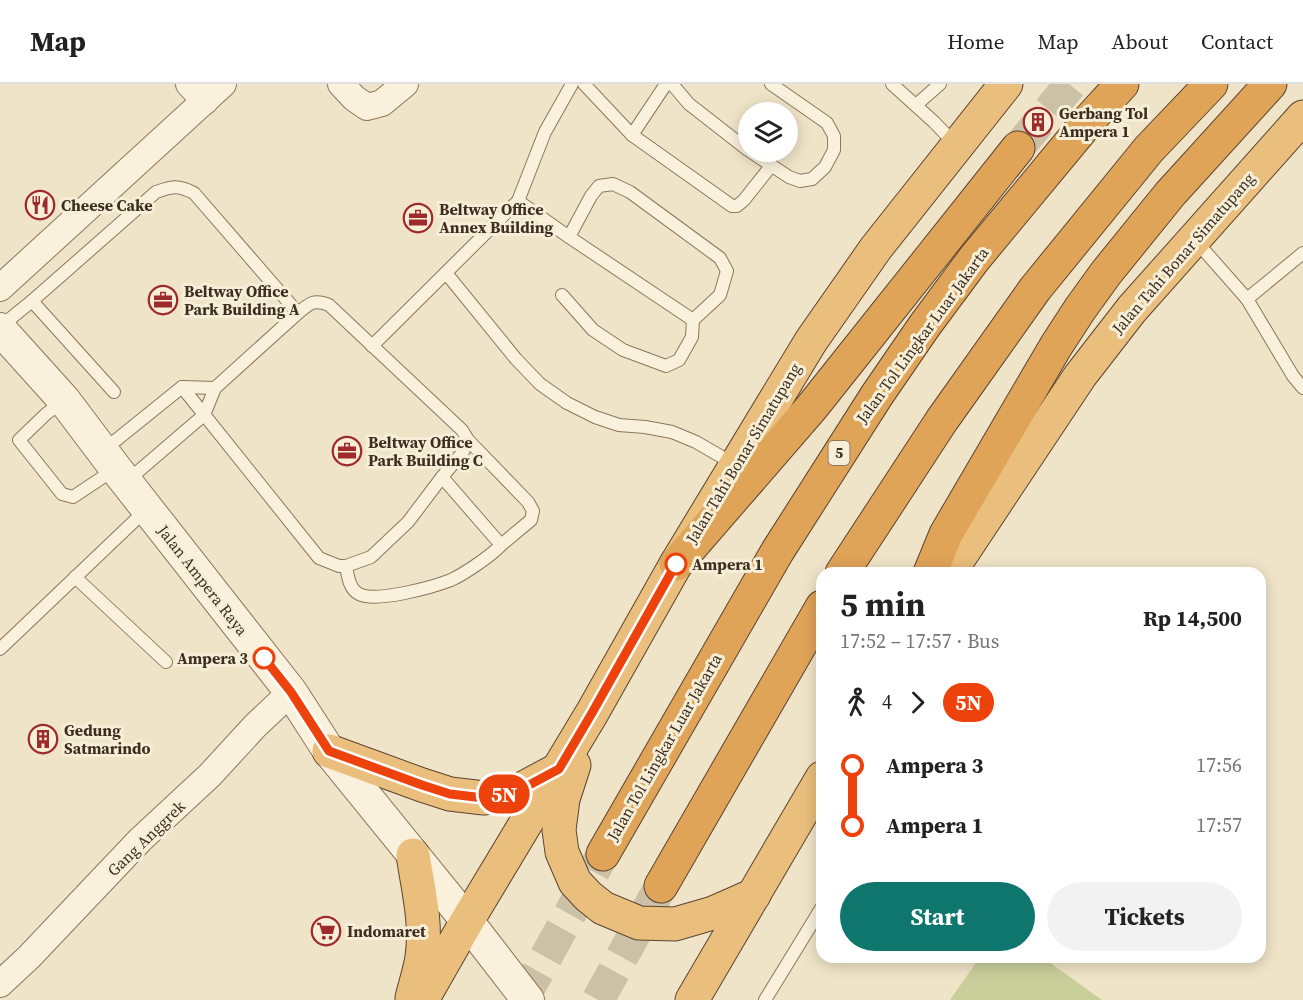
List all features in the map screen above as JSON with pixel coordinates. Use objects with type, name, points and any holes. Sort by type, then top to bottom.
[{"type":"highway","name":"Jalan Tahi Bonar Simatupang","points":[[422,1000],[592,713],[676,564],[723,458],[811,341],[876,248],[1006,84]]},
{"type":"highway","name":"Jalan Tol Lingkar Luar Jakarta","points":[[603,854],[777,552],[877,395],[924,326],[974,259],[1090,119],[1122,84]]},
{"type":"highway","points":[[846,567],[942,420],[1035,289],[1149,149],[1211,84]]},
{"type":"highway","points":[[932,567],[946,534],[1080,309],[1106,273],[1170,195],[1270,84]]},
{"type":"highway","name":"Jalan Tahi Bonar Simatupang","points":[[953,567],[1080,376],[1132,309],[1303,117]]},
{"type":"highway","points":[[676,564],[812,407],[1018,148]]},
{"type":"highway","points":[[661,886],[816,617]]},
{"type":"highway","points":[[592,713],[563,799],[559,830],[562,852],[575,882],[603,908],[639,923],[675,924],[713,913],[754,895]]},
{"type":"highway","points":[[329,751],[450,794],[484,798],[516,792],[559,769]]},
{"type":"highway","points":[[692,1000],[816,794]]},
{"type":"highway","points":[[412,1000],[422,957],[423,936],[423,920],[413,855]]},
{"type":"street","points":[[341,84],[354,98],[367,107],[382,103],[405,84]]},
{"type":"street","points":[[0,288],[205,90]]},
{"type":"street","name":"Jalan Ampera Raya","points":[[0,328],[64,400],[291,692],[329,751],[528,1000]]},
{"type":"street","name":"Gang Anggrek","points":[[0,984],[29,957],[140,840],[210,776],[255,726],[291,692]]},
{"type":"street","points":[[706,1000],[733,930]]},
{"type":"lane","points":[[372,346],[518,201],[546,132],[572,84]]},
{"type":"lane","points":[[584,84],[632,135],[732,206],[737,206],[744,200],[771,166]]},
{"type":"lane","points":[[632,135],[666,84]]},
{"type":"lane","points":[[672,84],[689,104],[738,142]]},
{"type":"lane","points":[[765,162],[800,181],[812,178],[825,166],[834,150],[834,136],[827,123],[771,84]]},
{"type":"lane","points":[[892,84],[957,146]]},
{"type":"lane","points":[[916,105],[940,84]]},
{"type":"lane","points":[[562,295],[593,330],[624,350],[666,366],[678,360],[692,337],[693,320],[720,295],[727,271],[720,258],[630,192],[613,184],[599,186],[591,196],[569,237]]},
{"type":"lane","points":[[0,328],[156,192],[170,187],[182,187],[194,193],[298,313]]},
{"type":"lane","points":[[518,201],[693,320]]},
{"type":"lane","points":[[1194,239],[1247,299],[1293,376],[1303,388]]},
{"type":"lane","points":[[1247,299],[1303,253]]},
{"type":"lane","points":[[446,273],[516,359],[540,384],[567,403],[595,417],[619,424],[672,432],[696,442],[723,458]]},
{"type":"lane","points":[[32,301],[114,392]]},
{"type":"lane","points":[[64,400],[19,440],[62,494],[73,497],[115,467],[204,415],[215,388],[307,305],[319,301],[329,305],[462,430],[468,440],[528,502],[533,511],[531,520],[492,554],[452,579],[392,596],[372,597],[358,594],[350,584],[346,566]]},
{"type":"lane","points":[[182,387],[319,558],[339,566],[346,566],[371,557],[408,522],[463,452],[468,440]]},
{"type":"lane","points":[[115,467],[115,441],[182,387],[215,388]]},
{"type":"lane","points":[[442,477],[501,545]]},
{"type":"lane","points":[[0,649],[147,508]]},
{"type":"lane","points":[[75,577],[166,662]]},
{"type":"lane","points":[[765,1000],[816,917]]},
{"type":"green space","points":[[976,963],[1050,963],[1102,1000],[950,1000]]},
{"type":"tunnel","points":[[1018,148],[1071,84]]},
{"type":"tunnel","points":[[522,1000],[603,854]]},
{"type":"tunnel","points":[[598,1000],[661,886]]},
{"type":"bus line","name":"5N","points":[[264,658],[291,692],[329,751],[450,794],[484,798],[516,792],[559,769],[676,564]]},
{"type":"place","name":"Gerbang Tol Ampera 1","points":[[1038,122]]},
{"type":"place","name":"Cheese Cake","points":[[40,205]]},
{"type":"place","name":"Beltway Office Annex Building","points":[[418,218]]},
{"type":"place","name":"Beltway Office Park Building A","points":[[163,300]]},
{"type":"place","name":"Beltway Office Park Building C","points":[[347,451]]},
{"type":"place","name":"Ampera 1","points":[[676,564]]},
{"type":"place","name":"Ampera 3","points":[[264,658]]},
{"type":"place","name":"Gedung Satmarindo","points":[[43,739]]},
{"type":"place","name":"Indomaret","points":[[326,931]]}]
